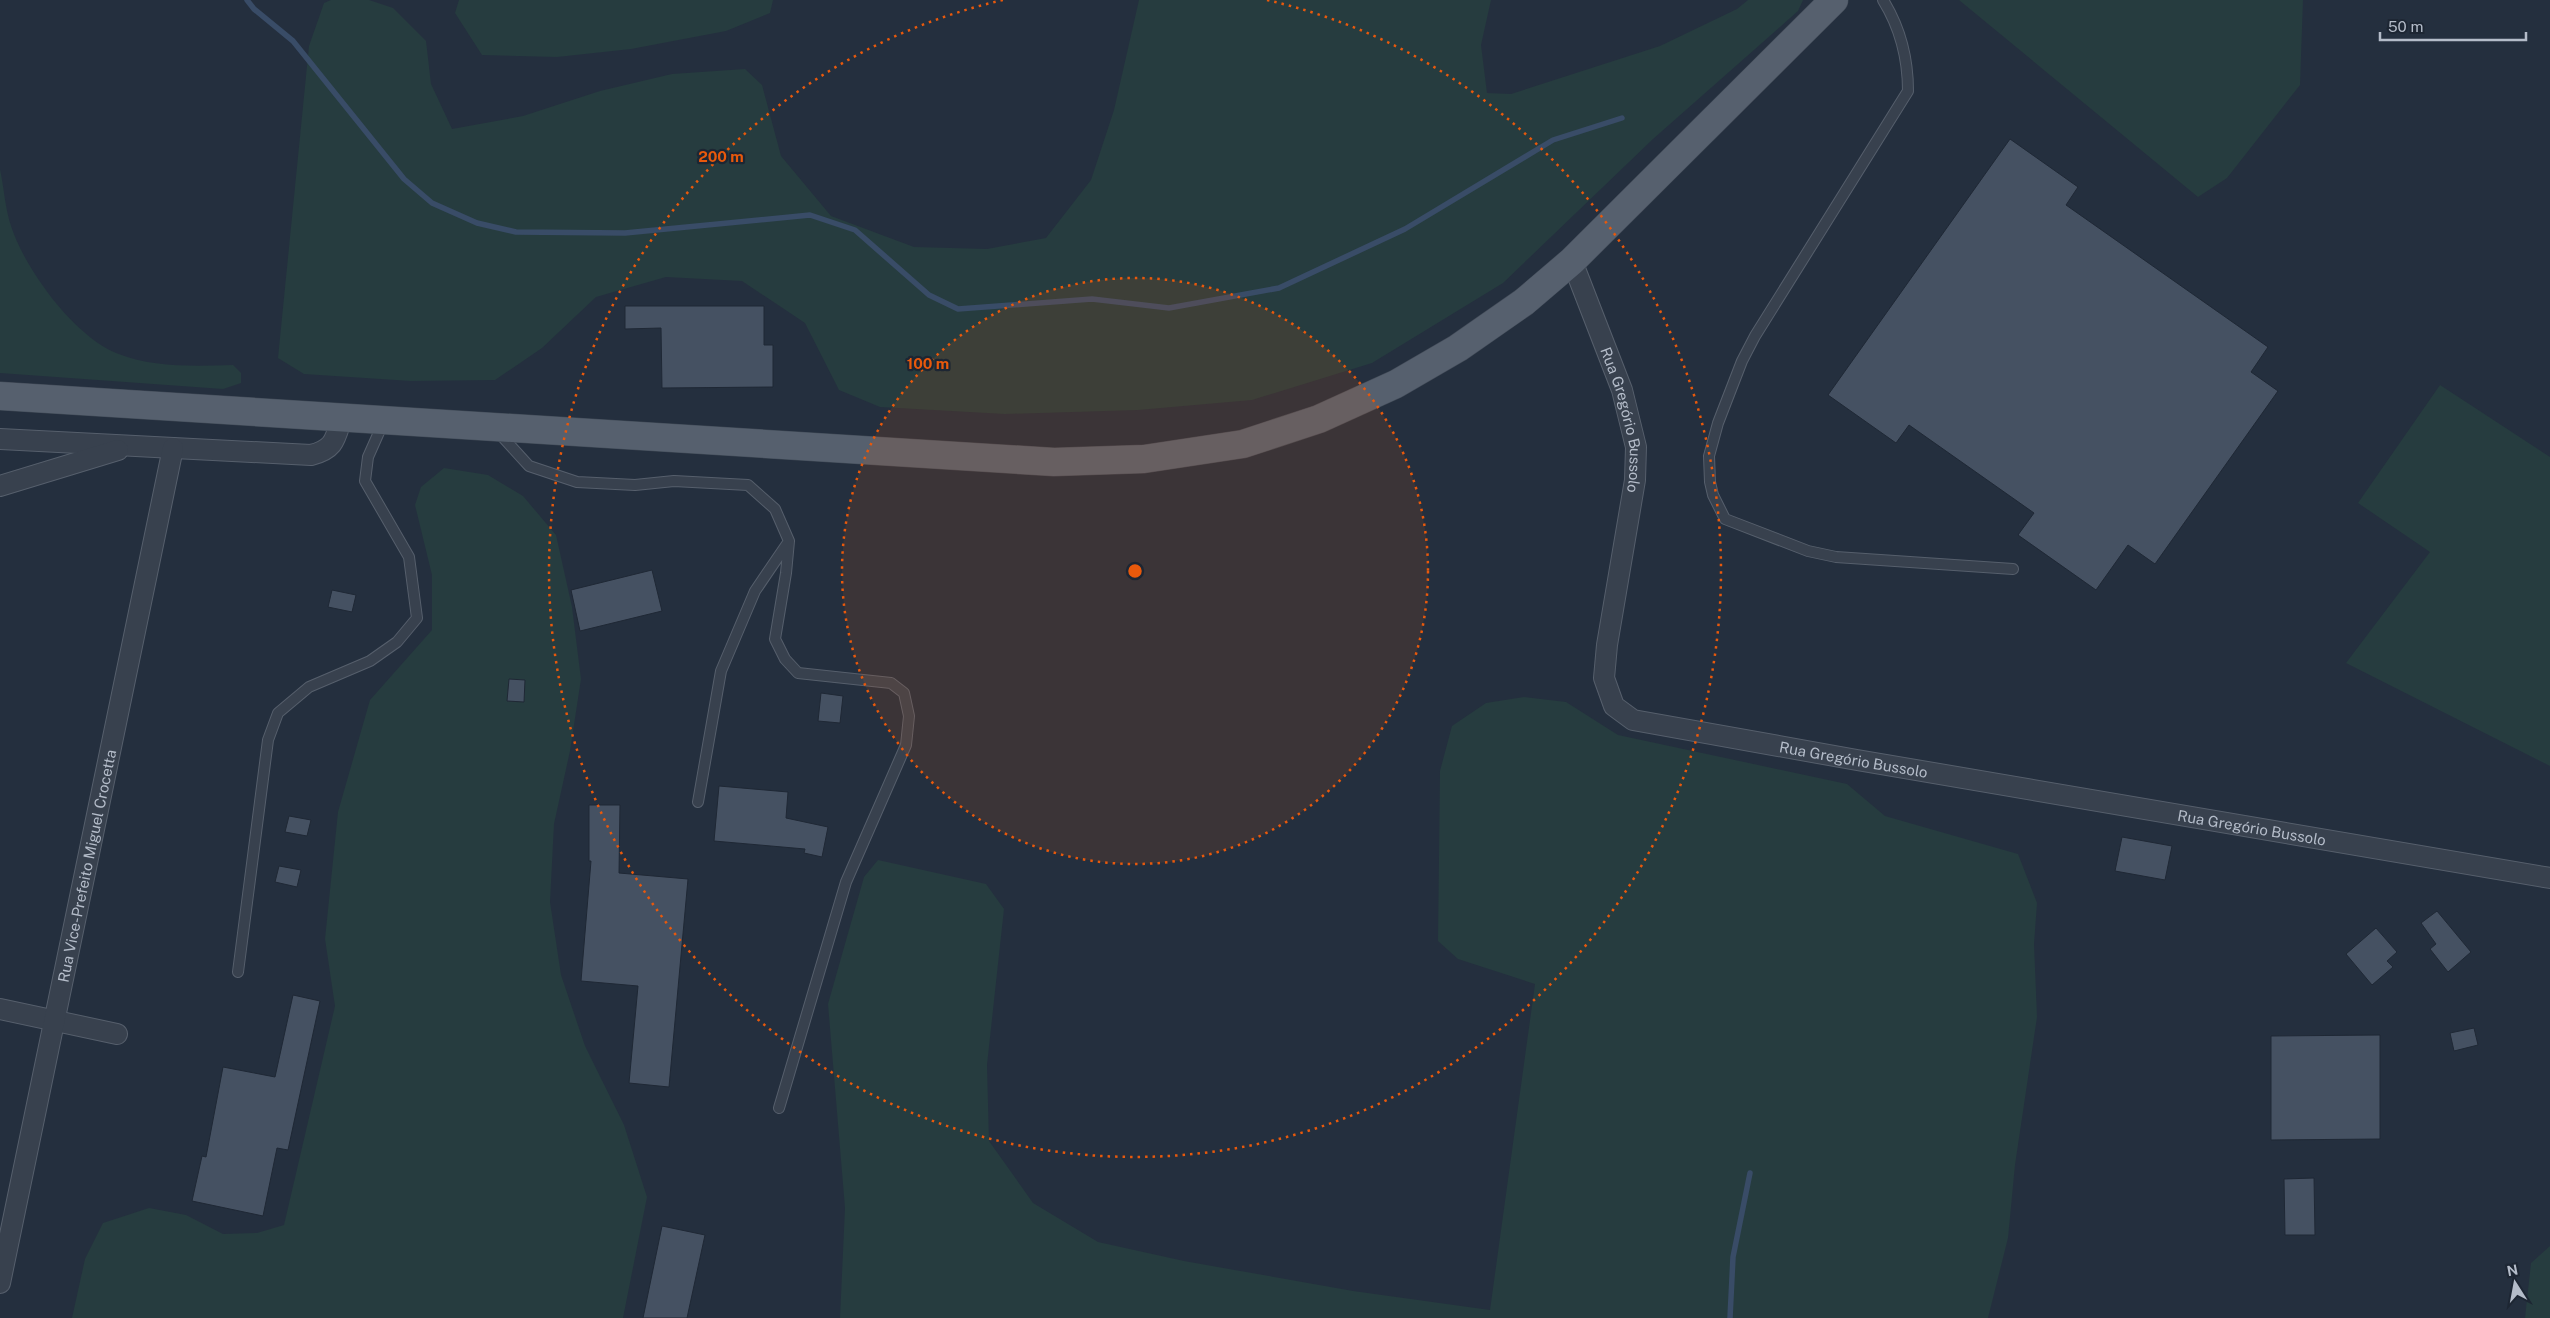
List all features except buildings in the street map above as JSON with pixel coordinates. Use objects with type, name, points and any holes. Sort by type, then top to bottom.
[{"type":"main road","points":[[0,396],[1054,462],[1144,459],[1243,444],[1319,419],[1396,384],[1475,337],[1524,302],[1572,261],[1834,0]]},
{"type":"street","name":"Rua Gregório Bussolo","points":[[1572,261],[1622,390],[1636,447],[1635,480],[1607,645],[1604,678],[1614,706],[1633,720],[1867,762],[2550,878]]},
{"type":"street","points":[[0,439],[311,455],[323,452],[333,444],[342,417]]},
{"type":"street","points":[[0,453],[37,441]]},
{"type":"street","points":[[0,486],[134,446]]},
{"type":"street","name":"Rua Vice-Prefeito Miguel Crocetta","points":[[0,1283],[173,448]]},
{"type":"street","points":[[0,1009],[117,1034]]},
{"type":"lane","points":[[1883,0],[1900,33],[1905,51],[1908,91],[1748,348],[1718,423],[1709,456],[1710,482],[1715,501],[1725,520],[1808,551],[1836,558],[2013,569]]},
{"type":"lane","points":[[238,972],[268,740],[278,713],[309,687],[370,661],[397,642],[417,618],[409,557],[364,481],[368,458],[385,420]]},
{"type":"lane","points":[[493,426],[529,466],[577,482],[635,485],[674,482],[748,486],[774,509],[789,542],[775,639],[785,659],[798,673],[891,683],[904,693],[909,716],[906,745],[846,882],[779,1108]]},
{"type":"lane","points":[[698,802],[721,671],[755,591],[789,542]]},
{"type":"green space","points":[[331,0],[369,0],[393,8],[426,41],[431,84],[452,129],[523,116],[600,91],[672,74],[745,69],[762,85],[781,156],[831,216],[914,247],[987,249],[1046,238],[1091,180],[1114,110],[1139,0],[1491,0],[1481,45],[1487,93],[1511,94],[1660,46],[1737,9],[1748,0],[1803,0],[1798,11],[1653,139],[1503,283],[1372,363],[1252,400],[1138,410],[1005,414],[880,407],[839,390],[805,323],[742,281],[666,277],[596,297],[542,348],[495,380],[411,381],[304,374],[278,358],[309,46],[324,3]]},
{"type":"green space","points":[[459,0],[773,0],[770,13],[726,31],[631,49],[557,57],[482,55],[455,13]]},
{"type":"green space","points":[[1959,0],[2303,0],[2300,85],[2227,178],[2198,197]]},
{"type":"green space","points":[[0,169],[11,226],[27,261],[53,299],[83,332],[116,353],[130,358],[159,364],[233,365],[241,373],[241,383],[223,389],[0,373]]},
{"type":"green space","points":[[2440,385],[2550,457],[2550,766],[2346,663],[2430,552],[2358,503]]},
{"type":"green space","points":[[444,468],[488,475],[523,496],[556,535],[572,607],[581,679],[570,751],[554,824],[550,902],[561,975],[585,1046],[624,1125],[647,1197],[623,1318],[72,1318],[85,1259],[103,1223],[149,1208],[186,1215],[223,1234],[257,1233],[284,1225],[335,1006],[325,939],[338,812],[370,700],[432,630],[432,575],[415,505],[421,487]]},
{"type":"green space","points":[[1524,697],[1566,702],[1618,735],[1847,784],[1885,816],[2018,854],[2037,903],[2034,944],[2037,1017],[2015,1165],[2008,1238],[1988,1318],[840,1318],[845,1208],[828,1004],[864,877],[878,860],[986,884],[1004,909],[987,1065],[989,1141],[1033,1203],[1098,1242],[1184,1261],[1353,1291],[1490,1310],[1535,984],[1458,959],[1438,941],[1440,771],[1452,726],[1486,703]]},
{"type":"green space","points":[[2550,1246],[2550,1318],[2525,1318],[2531,1263]]},
{"type":"waterway","points":[[247,0],[254,9],[293,41],[404,179],[432,203],[477,223],[516,232],[625,233],[810,215],[855,230],[929,295],[958,309],[1092,299],[1169,308],[1279,288],[1405,229],[1553,140],[1622,118]]},
{"type":"waterway","points":[[1730,1318],[1733,1257],[1750,1173]]}]
